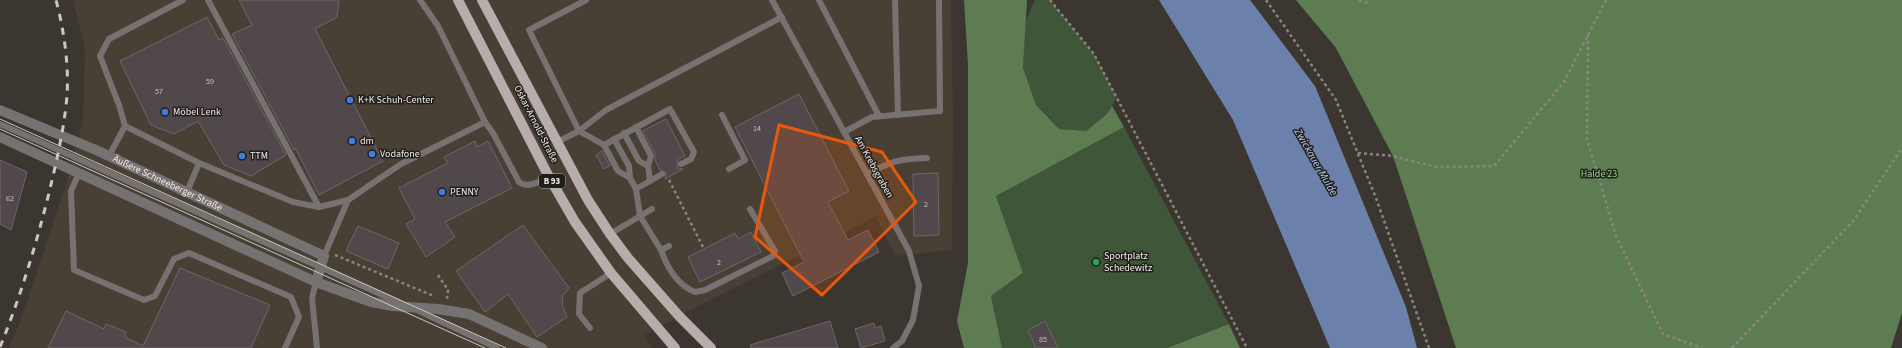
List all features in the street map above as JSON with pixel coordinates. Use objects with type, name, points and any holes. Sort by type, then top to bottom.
[{"type":"main road","name":"Oskar-Arnold-Straße","points":[[458,0],[549,177],[575,222],[611,272],[676,348]]},
{"type":"main road","name":"Oskar-Arnold-Straße","points":[[482,0],[588,200],[610,234],[628,258],[674,311],[711,348]]},
{"type":"street","name":"Äußere Schneeberger Straße","points":[[0,110],[109,156],[325,254]]},
{"type":"street","name":"Äußere Schneeberger Straße","points":[[0,137],[316,282],[371,302],[393,306],[438,309],[469,314],[542,348]]},
{"type":"street","points":[[316,282],[325,254]]},
{"type":"lane","points":[[109,156],[124,126],[119,105],[100,56],[109,39],[183,0]]},
{"type":"lane","points":[[208,0],[318,207]]},
{"type":"lane","points":[[420,0],[438,26],[485,122],[493,133],[519,182],[523,185],[528,185],[549,177]]},
{"type":"lane","points":[[586,0],[529,30],[579,131],[604,145],[618,171],[630,178]]},
{"type":"lane","name":"Am Krebsgraben","points":[[772,0],[909,252],[919,286],[914,320],[902,341],[893,348]]},
{"type":"lane","points":[[819,0],[879,116]]},
{"type":"lane","points":[[895,0],[898,115]]},
{"type":"lane","points":[[844,132],[872,116],[940,111],[939,0]]},
{"type":"lane","points":[[557,142],[579,131],[606,110],[782,17]]},
{"type":"lane","points":[[604,145],[670,109],[694,152],[691,158],[681,164]]},
{"type":"lane","points":[[722,115],[745,160],[729,169]]},
{"type":"lane","points":[[124,126],[199,162],[293,202],[318,207],[348,200],[401,164],[485,122]]},
{"type":"lane","name":"Äußere Schneeberger Straße","points":[[0,124],[409,306],[497,348]]},
{"type":"lane","points":[[636,127],[651,156],[648,166],[650,181]]},
{"type":"lane","points":[[624,133],[639,161],[648,166]]},
{"type":"lane","points":[[614,139],[629,166],[630,178],[636,189],[640,216],[661,250],[665,263],[683,285],[695,292],[705,290],[773,256],[775,251],[750,208]]},
{"type":"lane","points":[[867,174],[889,163],[902,159],[927,158]]},
{"type":"lane","points":[[187,192],[199,162]]},
{"type":"lane","points":[[79,172],[71,191],[74,270],[144,300],[155,296],[174,259],[189,253],[291,297],[299,317],[285,348]]},
{"type":"lane","points":[[636,189],[650,181],[665,176]]},
{"type":"lane","points":[[325,254],[348,200]]},
{"type":"lane","points":[[610,234],[652,209]]},
{"type":"lane","points":[[661,250],[669,246]]},
{"type":"lane","points":[[590,328],[579,314],[580,293],[611,272]]},
{"type":"lane","points":[[316,282],[312,298],[317,348]]},
{"type":"path","points":[[1050,0],[1094,54],[1247,348]]},
{"type":"path","points":[[1266,0],[1336,100],[1376,198],[1430,348]]},
{"type":"path","points":[[1359,0],[1368,3],[1368,0]]},
{"type":"path","points":[[1358,153],[1393,156],[1436,168],[1494,166],[1564,82],[1606,0]]},
{"type":"path","points":[[1588,35],[1587,139],[1616,236],[1663,334],[1702,348]]},
{"type":"path","points":[[1732,348],[1853,221],[1902,148]]},
{"type":"path","points":[[665,176],[704,249]]},
{"type":"path","points":[[325,254],[447,302],[448,290],[438,275]]},
{"type":"highlighted area","points":[[779,125],[882,152],[916,202],[822,295],[755,237]]},
{"type":"shaded area","points":[[73,0],[951,0],[953,121],[952,250],[895,256],[876,217],[696,307],[644,336],[652,348],[9,348],[22,317],[67,181],[83,121],[85,47]]},
{"type":"green space","points":[[964,0],[1027,0],[1023,68],[1036,105],[1059,129],[1086,131],[1107,114],[1112,106],[1124,127],[996,196],[1023,273],[991,296],[1002,348],[964,348],[957,321],[968,263],[968,65]]},
{"type":"green space","points":[[1035,0],[1050,0],[1094,54],[1117,97],[1107,114],[1086,131],[1059,129],[1036,105],[1023,68],[1025,22]]},
{"type":"green space","name":"Halde 23","points":[[1296,0],[1902,0],[1902,313],[1891,348],[1456,348],[1393,156],[1336,48]]},
{"type":"green space","points":[[1124,127],[1229,324],[1167,348],[1002,348],[991,296],[1023,273],[996,196]]},
{"type":"green space","points":[[1229,324],[1240,348],[1167,348]]},
{"type":"water","name":"Zwickauer Mulde","points":[[1159,0],[1250,0],[1315,86],[1406,307],[1417,348],[1330,348],[1233,120]]},
{"type":"building","points":[[239,0],[339,0],[337,17],[315,29],[383,161],[319,195],[296,149],[294,150],[232,34],[252,25]]},
{"type":"building","points":[[207,17],[219,40],[223,38],[286,155],[251,176],[224,165],[198,121],[174,134],[151,125],[120,61]]},
{"type":"building","points":[[799,94],[849,191],[828,202],[848,240],[868,230],[879,252],[793,296],[782,273],[804,262],[735,127]]},
{"type":"building","points":[[666,119],[685,156],[678,159],[677,163],[678,168],[683,169],[665,179],[666,172],[660,170],[655,160],[655,154],[643,131]]},
{"type":"building","points":[[475,141],[477,147],[488,141],[512,188],[445,222],[455,237],[426,257],[406,224],[415,219],[399,188],[448,163],[444,157]]},
{"type":"building","points":[[602,151],[610,166],[604,169],[596,155]]},
{"type":"building","points":[[0,160],[27,172],[11,230],[0,224]]},
{"type":"building","points":[[938,173],[939,235],[914,236],[913,174]]},
{"type":"building","points":[[523,225],[569,288],[562,297],[563,307],[567,317],[537,337],[508,294],[485,312],[456,271]]},
{"type":"building","points":[[358,226],[399,243],[388,269],[346,251]]},
{"type":"building","points":[[751,232],[761,252],[700,282],[688,257],[735,233],[738,239]]},
{"type":"building","points":[[180,268],[270,305],[251,348],[48,348],[66,311],[104,329],[106,324],[126,332],[125,337],[143,346]]},
{"type":"building","points":[[830,321],[838,348],[751,348],[750,345]]},
{"type":"building","points":[[1045,321],[1058,348],[1036,348],[1028,330]]},
{"type":"building","points":[[874,323],[875,328],[881,326],[885,341],[861,348],[855,329]]},
{"type":"tram line","points":[[0,119],[506,348]]},
{"type":"tram line","points":[[0,129],[485,348]]},
{"type":"railway","points":[[0,347],[21,291],[38,235],[54,172],[64,121],[67,96],[67,60],[64,35],[56,0]]},
{"type":"place","name":"K+K Schuh-Center","points":[[350,100]]},
{"type":"place","name":"Möbel Lenk","points":[[165,112]]},
{"type":"place","name":"dm","points":[[352,141]]},
{"type":"place","name":"Vodafone","points":[[372,154]]},
{"type":"place","name":"TTM","points":[[242,156]]},
{"type":"place","name":"PENNY","points":[[442,192]]},
{"type":"place","name":"Sportplatz Schedewitz","points":[[1096,262]]}]
